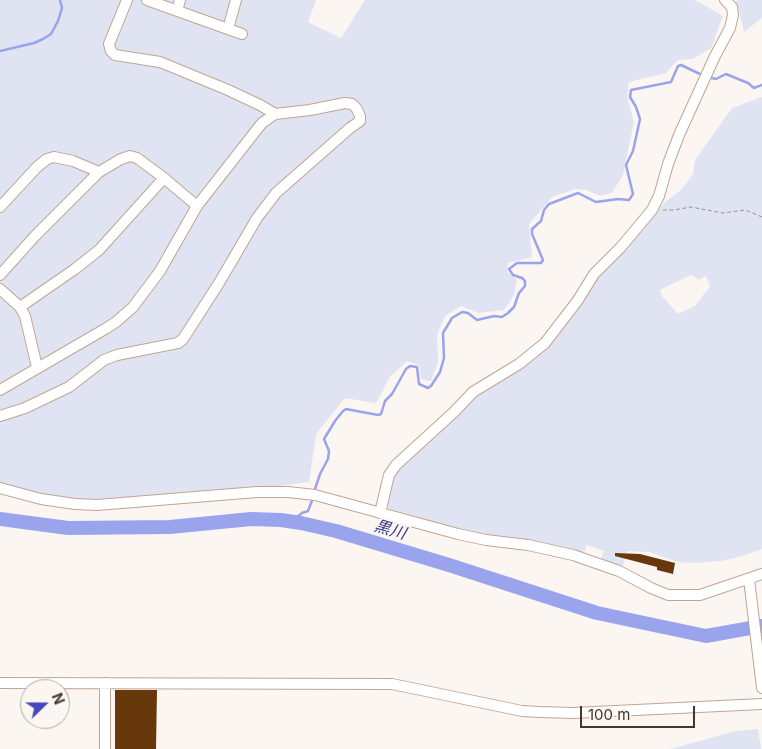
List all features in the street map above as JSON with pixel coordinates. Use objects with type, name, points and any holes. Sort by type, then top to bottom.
[{"type":"street","points":[[127,0],[109,44],[111,52],[115,55],[168,65],[234,92],[275,114]]},
{"type":"street","points":[[147,0],[242,34]]},
{"type":"street","points":[[177,11],[180,0]]},
{"type":"street","points":[[228,29],[236,0]]},
{"type":"street","points":[[380,513],[389,475],[396,465],[473,392],[519,364],[545,343],[578,300],[594,274],[621,248],[652,210],[659,196],[679,135],[714,56],[730,28],[733,15],[732,7],[725,0]]},
{"type":"street","points":[[0,390],[110,326],[133,307],[160,271],[196,206],[262,123],[275,114],[345,103],[352,104],[358,109],[360,121],[276,193],[257,218],[183,339],[178,343],[116,355],[104,360],[70,388],[25,408],[0,416]]},
{"type":"street","points":[[0,275],[35,236],[99,172],[111,164],[130,156],[144,162],[196,206]]},
{"type":"street","points":[[0,207],[47,159],[60,157],[99,172]]},
{"type":"street","points":[[20,307],[99,250],[164,178]]},
{"type":"street","points":[[0,289],[20,307],[25,316],[37,367]]},
{"type":"street","points":[[0,488],[41,499],[75,504],[98,504],[220,494],[288,492],[315,495],[458,534],[486,540],[528,545],[572,555],[619,571],[668,595],[700,595],[762,574]]},
{"type":"street","points":[[749,579],[762,688]]},
{"type":"street","points":[[0,683],[392,684],[522,710],[573,713],[762,704]]},
{"type":"street","points":[[105,683],[105,749]]},
{"type":"path","points":[[652,210],[674,210],[691,206],[723,213],[745,210],[762,217]]},
{"type":"shaded area","points":[[0,0],[316,0],[308,22],[341,38],[365,0],[695,0],[723,16],[711,48],[693,59],[678,60],[666,73],[629,82],[627,97],[634,122],[623,175],[612,193],[600,196],[586,190],[576,189],[552,197],[529,224],[532,257],[508,263],[507,272],[517,280],[514,295],[504,310],[478,313],[461,306],[445,316],[437,335],[438,362],[431,381],[421,379],[419,365],[407,361],[390,377],[376,403],[345,398],[316,434],[309,482],[265,488],[182,492],[116,500],[79,501],[41,496],[0,486]]},
{"type":"shaded area","points":[[736,0],[762,0],[762,18],[744,32]]},
{"type":"shaded area","points":[[762,97],[762,549],[721,561],[693,563],[678,562],[649,552],[627,551],[622,569],[600,561],[604,551],[587,545],[583,556],[487,539],[388,508],[388,497],[394,476],[409,455],[475,395],[520,367],[597,275],[630,244],[665,202],[681,190],[693,174],[695,160],[732,108]],"holes":[[[691,275],[699,280],[706,276],[710,286],[695,306],[678,314],[662,296],[660,290]]]},
{"type":"shaded area","points":[[758,729],[761,749],[670,749],[736,731]]},
{"type":"building","points":[[615,553],[640,554],[675,563],[673,574],[657,570],[657,567],[615,556]]},
{"type":"building","points":[[115,690],[157,690],[156,749],[115,749]]},
{"type":"waterway","points":[[0,51],[34,43],[51,34],[62,8],[60,0]]},
{"type":"waterway","points":[[314,492],[320,474],[328,459],[329,451],[324,439],[343,411],[346,409],[381,414],[385,401],[392,394],[406,369],[410,366],[417,367],[419,384],[428,388],[440,372],[444,358],[443,333],[452,318],[462,312],[468,313],[477,320],[494,316],[502,317],[514,307],[519,293],[525,286],[525,281],[513,275],[509,269],[517,263],[541,263],[543,260],[532,234],[532,229],[541,221],[544,210],[549,204],[578,193],[596,202],[618,199],[629,200],[633,194],[626,165],[633,151],[640,119],[630,97],[631,90],[671,82],[678,66],[681,65],[702,75]]},
{"type":"waterway","points":[[707,77],[716,79],[726,74],[748,83],[754,88],[762,85]]},
{"type":"waterway","points":[[291,522],[302,513],[308,511],[313,498]]},
{"type":"waterway","name":"黒川","points":[[0,519],[68,528],[170,527],[251,519],[281,520],[336,531],[597,613],[706,636],[762,626]]}]
